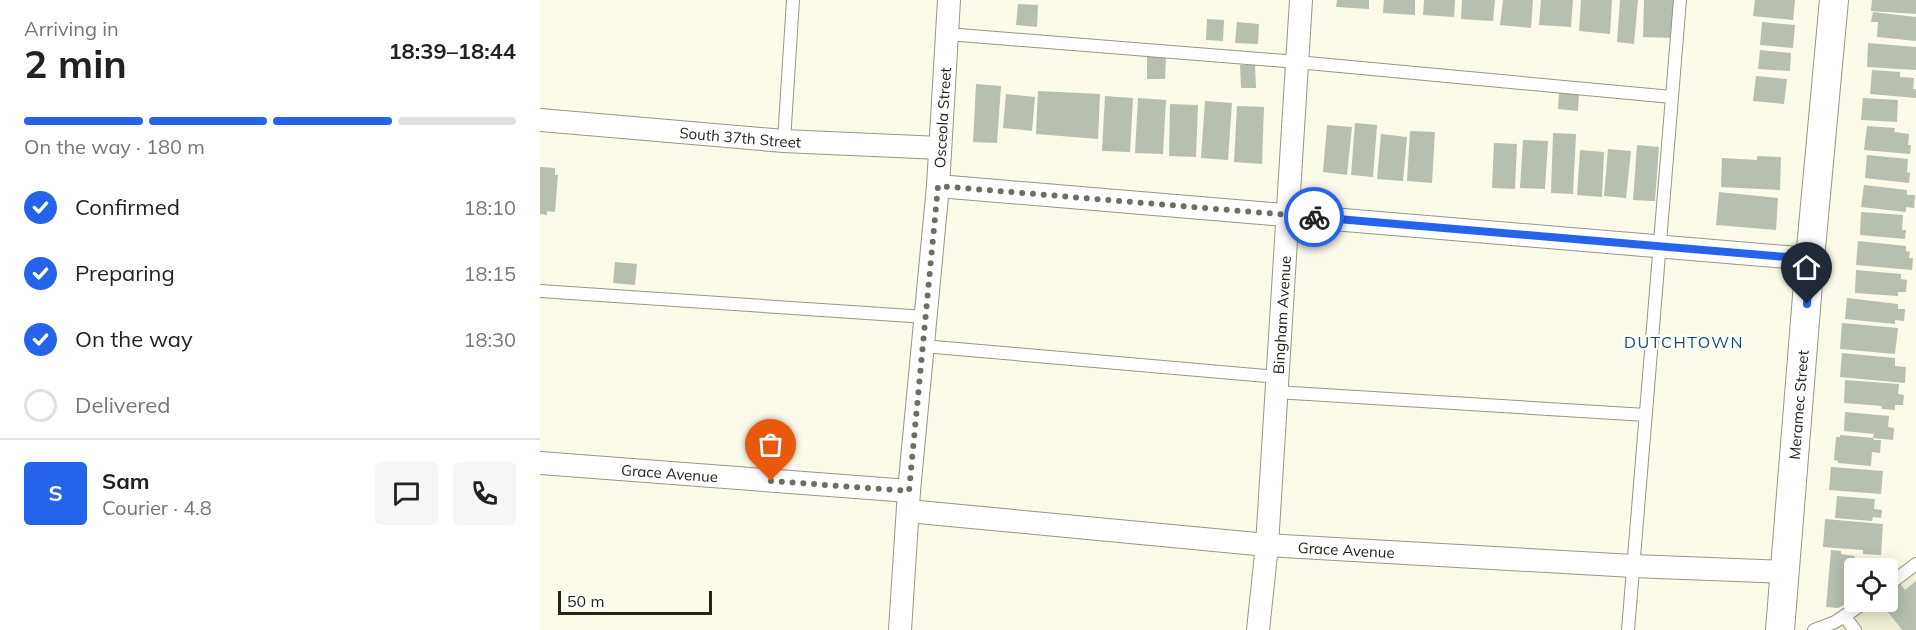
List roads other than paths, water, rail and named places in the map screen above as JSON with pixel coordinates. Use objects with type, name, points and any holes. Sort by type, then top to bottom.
[{"type":"street","name":"Osceola Street","points":[[900,630],[909,501],[938,186],[949,0]]},
{"type":"street","name":"Bingham Avenue","points":[[1258,630],[1267,545],[1301,0]]},
{"type":"street","name":"Meramec Street","points":[[1780,630],[1834,0]]},
{"type":"street","name":"South 37th Street","points":[[540,120],[784,141],[940,148]]},
{"type":"street","points":[[938,186],[1810,259]]},
{"type":"street","name":"Grace Avenue","points":[[540,463],[909,501],[1267,545],[1633,566],[1785,572]]},
{"type":"lane","points":[[784,141],[793,0]]},
{"type":"lane","points":[[1628,630],[1680,0]]},
{"type":"lane","points":[[947,34],[1297,62],[1672,97]]},
{"type":"lane","points":[[540,291],[926,317]]},
{"type":"lane","points":[[923,346],[1277,385],[1646,415]]},
{"type":"lane","points":[[1898,578],[1916,564]]},
{"type":"lane","points":[[1814,630],[1850,612]]},
{"type":"lane","points":[[1844,616],[1855,630]]},
{"type":"district","name":"DUTCHTOWN","points":[[1684,342]]}]
